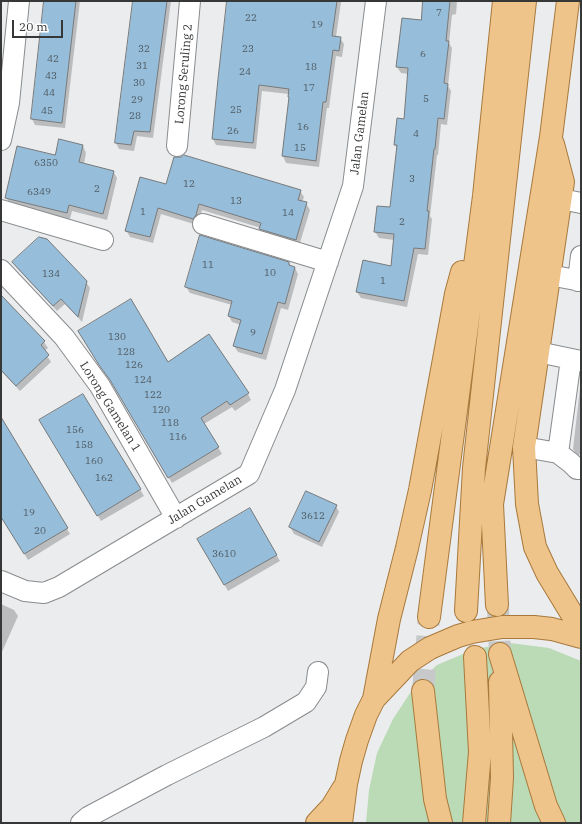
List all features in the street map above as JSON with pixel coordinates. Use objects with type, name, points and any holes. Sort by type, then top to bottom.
[{"type":"main road","points":[[429,617],[484,196],[504,1]]},
{"type":"main road","points":[[466,611],[474,468],[525,1]]},
{"type":"main road","points":[[497,605],[492,504],[551,137],[568,1]]},
{"type":"main road","points":[[551,137],[563,182],[571,201],[549,276],[524,447],[527,504],[535,547],[547,573],[581,629]]},
{"type":"main road","points":[[341,823],[346,784],[351,762],[357,740],[374,699],[389,619],[408,548],[456,294],[484,196]]},
{"type":"main road","points":[[374,699],[410,661],[430,648],[458,636],[487,629],[517,627],[552,629],[581,637]]},
{"type":"main road","points":[[499,823],[502,778],[500,654],[546,806],[554,823]]},
{"type":"main road","points":[[474,823],[480,752],[475,657]]},
{"type":"main road","points":[[423,691],[434,799],[441,823]]},
{"type":"main road","points":[[317,823],[332,807],[346,784]]},
{"type":"street","points":[[1,140],[9,103],[19,1]]},
{"type":"street","name":"Lorong Seruling 2","points":[[177,146],[190,1]]},
{"type":"street","name":"Jalan Gamelan","points":[[1,581],[24,591],[44,593],[59,587],[248,474],[285,390],[353,186],[376,1]]},
{"type":"street","points":[[1,210],[103,240]]},
{"type":"street","points":[[202,224],[328,262]]},
{"type":"street","points":[[549,276],[579,281],[581,256]]},
{"type":"street","name":"Lorong Gamelan 1","points":[[1,270],[64,336],[100,386],[176,518]]},
{"type":"street","points":[[538,352],[576,360],[558,453]]},
{"type":"street","points":[[524,447],[558,453],[577,469],[581,469]]},
{"type":"street","points":[[81,823],[88,817],[167,775],[264,727],[306,702],[316,687],[318,672]]},
{"type":"green space","points":[[510,643],[549,648],[581,661],[581,823],[366,823],[369,790],[377,753],[393,719],[414,687],[437,665],[475,649]]},
{"type":"building","points":[[44,1],[76,1],[62,123],[31,119]]},
{"type":"building","points":[[133,1],[167,1],[150,132],[134,131],[131,145],[115,143]]},
{"type":"building","points":[[227,1],[337,1],[332,36],[341,37],[339,51],[333,50],[326,102],[323,102],[316,161],[282,156],[289,89],[259,85],[253,143],[212,139]]},
{"type":"building","points":[[423,1],[450,1],[446,41],[449,41],[444,83],[448,84],[444,119],[438,118],[427,211],[429,211],[425,249],[414,248],[404,301],[356,292],[363,260],[391,266],[394,234],[374,232],[377,206],[390,207],[397,145],[394,145],[397,118],[404,119],[408,68],[396,67],[402,18],[421,20]]},
{"type":"building","points":[[59,139],[83,145],[79,162],[114,171],[103,214],[69,205],[67,213],[5,198],[17,146],[55,155]]},
{"type":"building","points":[[184,155],[301,190],[298,200],[307,202],[296,240],[259,229],[261,223],[199,204],[196,215],[193,219],[158,208],[150,237],[125,231],[140,177],[166,184],[174,157],[181,157]]},
{"type":"building","points":[[200,235],[289,262],[289,265],[295,267],[285,304],[278,302],[262,354],[233,346],[241,320],[228,316],[232,301],[185,287]]},
{"type":"building","points":[[39,237],[47,239],[87,281],[78,317],[61,299],[53,306],[12,262]]},
{"type":"building","points":[[1,295],[45,341],[41,345],[49,355],[16,386],[1,370]]},
{"type":"building","points":[[131,299],[168,362],[209,334],[249,393],[230,405],[227,401],[201,418],[219,447],[168,478],[110,380],[78,331]]},
{"type":"building","points":[[83,394],[141,489],[97,516],[39,420]]},
{"type":"building","points":[[1,417],[68,528],[24,554],[1,517]]},
{"type":"building","points":[[306,491],[337,505],[319,542],[289,527]]},
{"type":"building","points":[[250,508],[277,555],[224,585],[197,539]]},
{"type":"tunnel","points":[[498,608],[500,654]]},
{"type":"tunnel","points":[[423,691],[429,617]]}]
